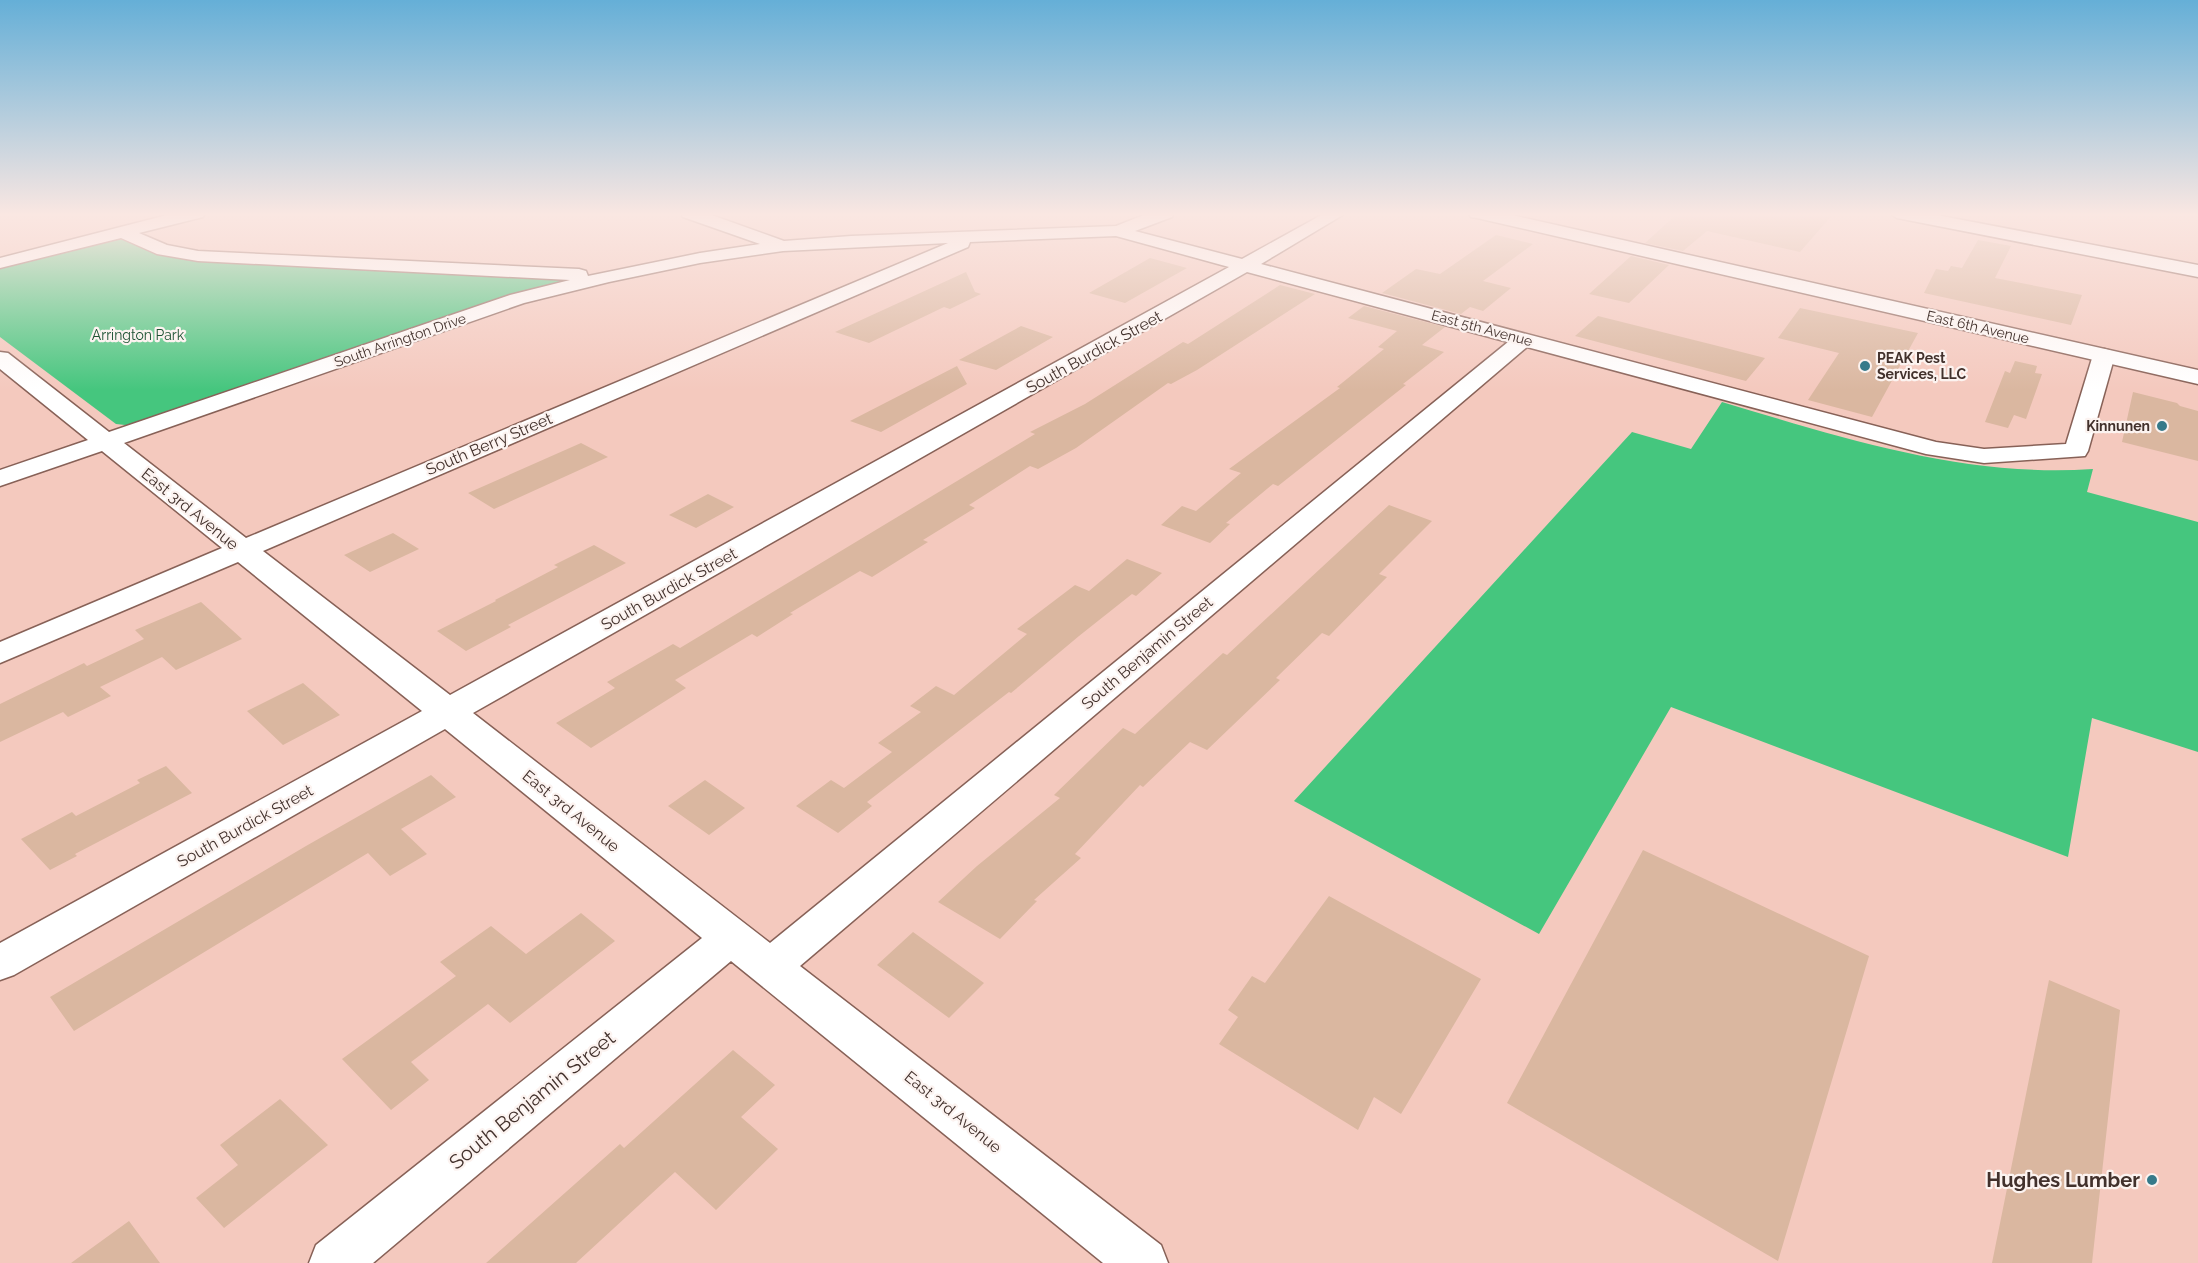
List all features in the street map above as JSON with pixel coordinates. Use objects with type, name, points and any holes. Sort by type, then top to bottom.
[{"type":"main road","name":"East 6th Avenue","points":[[1737,272],[2198,376]]},
{"type":"street","points":[[526,272],[609,276]]},
{"type":"street","name":"South Arrington Drive","points":[[0,478],[517,299],[630,272]]},
{"type":"street","name":"South Berry Street","points":[[0,653],[894,272]]},
{"type":"street","name":"South Burdick Street","points":[[0,963],[447,711],[1238,272]]},
{"type":"street","name":"East 5th Avenue","points":[[1275,272],[1911,442],[1984,456],[2076,451],[2104,355]]},
{"type":"street","name":"South Benjamin Street","points":[[771,966],[1523,340]]},
{"type":"street","name":"East 3rd Avenue","points":[[0,358],[730,938],[771,966],[1143,1263]]},
{"type":"street","name":"South Benjamin Street","points":[[334,1263],[730,938]]},
{"type":"green space","name":"Arrington Park","points":[[0,272],[438,272],[564,278],[566,280],[134,426],[116,424],[0,337]]},
{"type":"green space","points":[[1722,402],[1859,441],[1951,461],[2045,470],[2093,469],[2087,492],[2198,522],[2198,752],[2092,718],[2068,857],[1671,707],[1539,934],[1294,801],[1632,432],[1691,449]]},
{"type":"building","points":[[966,272],[975,292],[981,294],[950,309],[944,307],[869,343],[835,332]]},
{"type":"building","points":[[1126,272],[1180,272],[1125,303],[1089,293]]},
{"type":"building","points":[[1412,272],[1440,274],[1443,272],[1495,272],[1483,281],[1511,288],[1483,311],[1470,307],[1461,314],[1382,293]]},
{"type":"building","points":[[1613,272],[1662,272],[1629,303],[1589,294]]},
{"type":"building","points":[[1935,272],[1998,272],[1995,278],[2082,295],[2071,325],[1924,293]]},
{"type":"building","points":[[1280,285],[1315,294],[1197,370],[1171,384],[1168,383],[1076,448],[1038,469],[1030,466],[969,505],[975,508],[923,540],[928,542],[872,577],[860,571],[790,613],[793,614],[757,637],[752,634],[675,680],[686,688],[591,748],[556,723],[615,688],[607,682],[673,644],[680,648],[1035,434],[1030,432],[1085,404],[1183,342],[1188,344]]},
{"type":"building","points":[[1364,306],[1445,327],[1422,345],[1444,352],[1403,384],[1406,385],[1278,486],[1273,484],[1226,523],[1230,524],[1210,543],[1161,525],[1182,506],[1196,511],[1241,473],[1229,469],[1340,388],[1337,387],[1384,349],[1378,347],[1397,331],[1348,318]]},
{"type":"building","name":"PEAK Pest Services, LLC","points":[[1800,308],[1918,333],[1872,417],[1808,400],[1839,353],[1778,338]]},
{"type":"building","points":[[1598,316],[1765,358],[1746,381],[1575,336]]},
{"type":"building","points":[[1021,326],[1053,337],[996,370],[959,360]]},
{"type":"building","points":[[2015,361],[2037,366],[2035,373],[2042,374],[2026,419],[2014,415],[2008,428],[1985,422],[2005,371],[2010,373]]},
{"type":"building","points":[[957,366],[967,384],[881,432],[850,421]]},
{"type":"building","name":"Kinnunen","points":[[2133,392],[2198,411],[2198,461],[2122,442]]},
{"type":"building","points":[[581,443],[608,457],[494,509],[468,493]]},
{"type":"building","points":[[708,494],[734,507],[696,528],[669,515]]},
{"type":"building","points":[[1389,505],[1432,521],[1379,574],[1387,577],[1329,636],[1322,633],[1276,678],[1280,680],[1207,750],[1190,742],[1143,787],[1140,785],[1075,854],[1081,858],[1034,900],[1037,901],[1000,939],[938,902],[977,866],[1060,798],[1054,795],[1123,728],[1135,734],[1223,653],[1227,655]]},
{"type":"building","points":[[393,533],[419,549],[370,572],[344,555]]},
{"type":"building","points":[[594,545],[626,563],[508,625],[511,627],[466,651],[437,631],[496,601],[558,567],[554,565]]},
{"type":"building","points":[[1127,559],[1162,573],[1136,596],[1132,594],[1011,693],[1009,692],[867,802],[872,806],[838,833],[796,806],[831,780],[844,788],[892,752],[878,743],[921,712],[910,706],[936,686],[954,695],[1027,634],[1017,629],[1075,585],[1089,591]]},
{"type":"building","points":[[201,602],[242,639],[176,670],[162,657],[100,687],[111,696],[68,717],[63,712],[0,742],[0,704],[84,663],[87,666],[144,639],[135,630]]},
{"type":"building","points":[[303,683],[340,715],[283,745],[247,711]]},
{"type":"building","points":[[166,766],[192,793],[75,854],[77,856],[50,870],[21,839],[72,812],[76,816],[140,783],[137,780]]},
{"type":"building","points":[[431,775],[456,797],[401,829],[427,854],[390,876],[368,853],[74,1031],[50,997],[306,846]]},
{"type":"building","points":[[705,780],[745,808],[709,835],[668,806]]},
{"type":"building","points":[[1643,850],[1869,956],[1778,1261],[1507,1103]]},
{"type":"building","points":[[1329,896],[1481,979],[1401,1114],[1374,1097],[1358,1130],[1219,1044],[1238,1017],[1228,1010],[1252,976],[1265,983]]},
{"type":"building","points":[[581,913],[615,941],[510,1023],[488,1004],[411,1062],[429,1080],[391,1110],[342,1059],[456,976],[440,962],[491,926],[526,954]]},
{"type":"building","points":[[913,932],[984,983],[949,1018],[877,965]]},
{"type":"building","points":[[2049,980],[2120,1010],[2092,1263],[1992,1263]]},
{"type":"building","points":[[733,1050],[775,1085],[741,1117],[778,1149],[716,1210],[675,1172],[576,1263],[486,1263],[620,1144],[624,1148]]},
{"type":"building","points":[[280,1099],[328,1145],[224,1228],[196,1198],[238,1165],[220,1145]]},
{"type":"building","points":[[129,1221],[160,1263],[71,1263]]},
{"type":"place","name":"PEAK Pest Services, LLC","points":[[1865,366]]},
{"type":"place","name":"Kinnunen","points":[[2162,426]]},
{"type":"place","name":"Hughes Lumber","points":[[2152,1180]]}]
